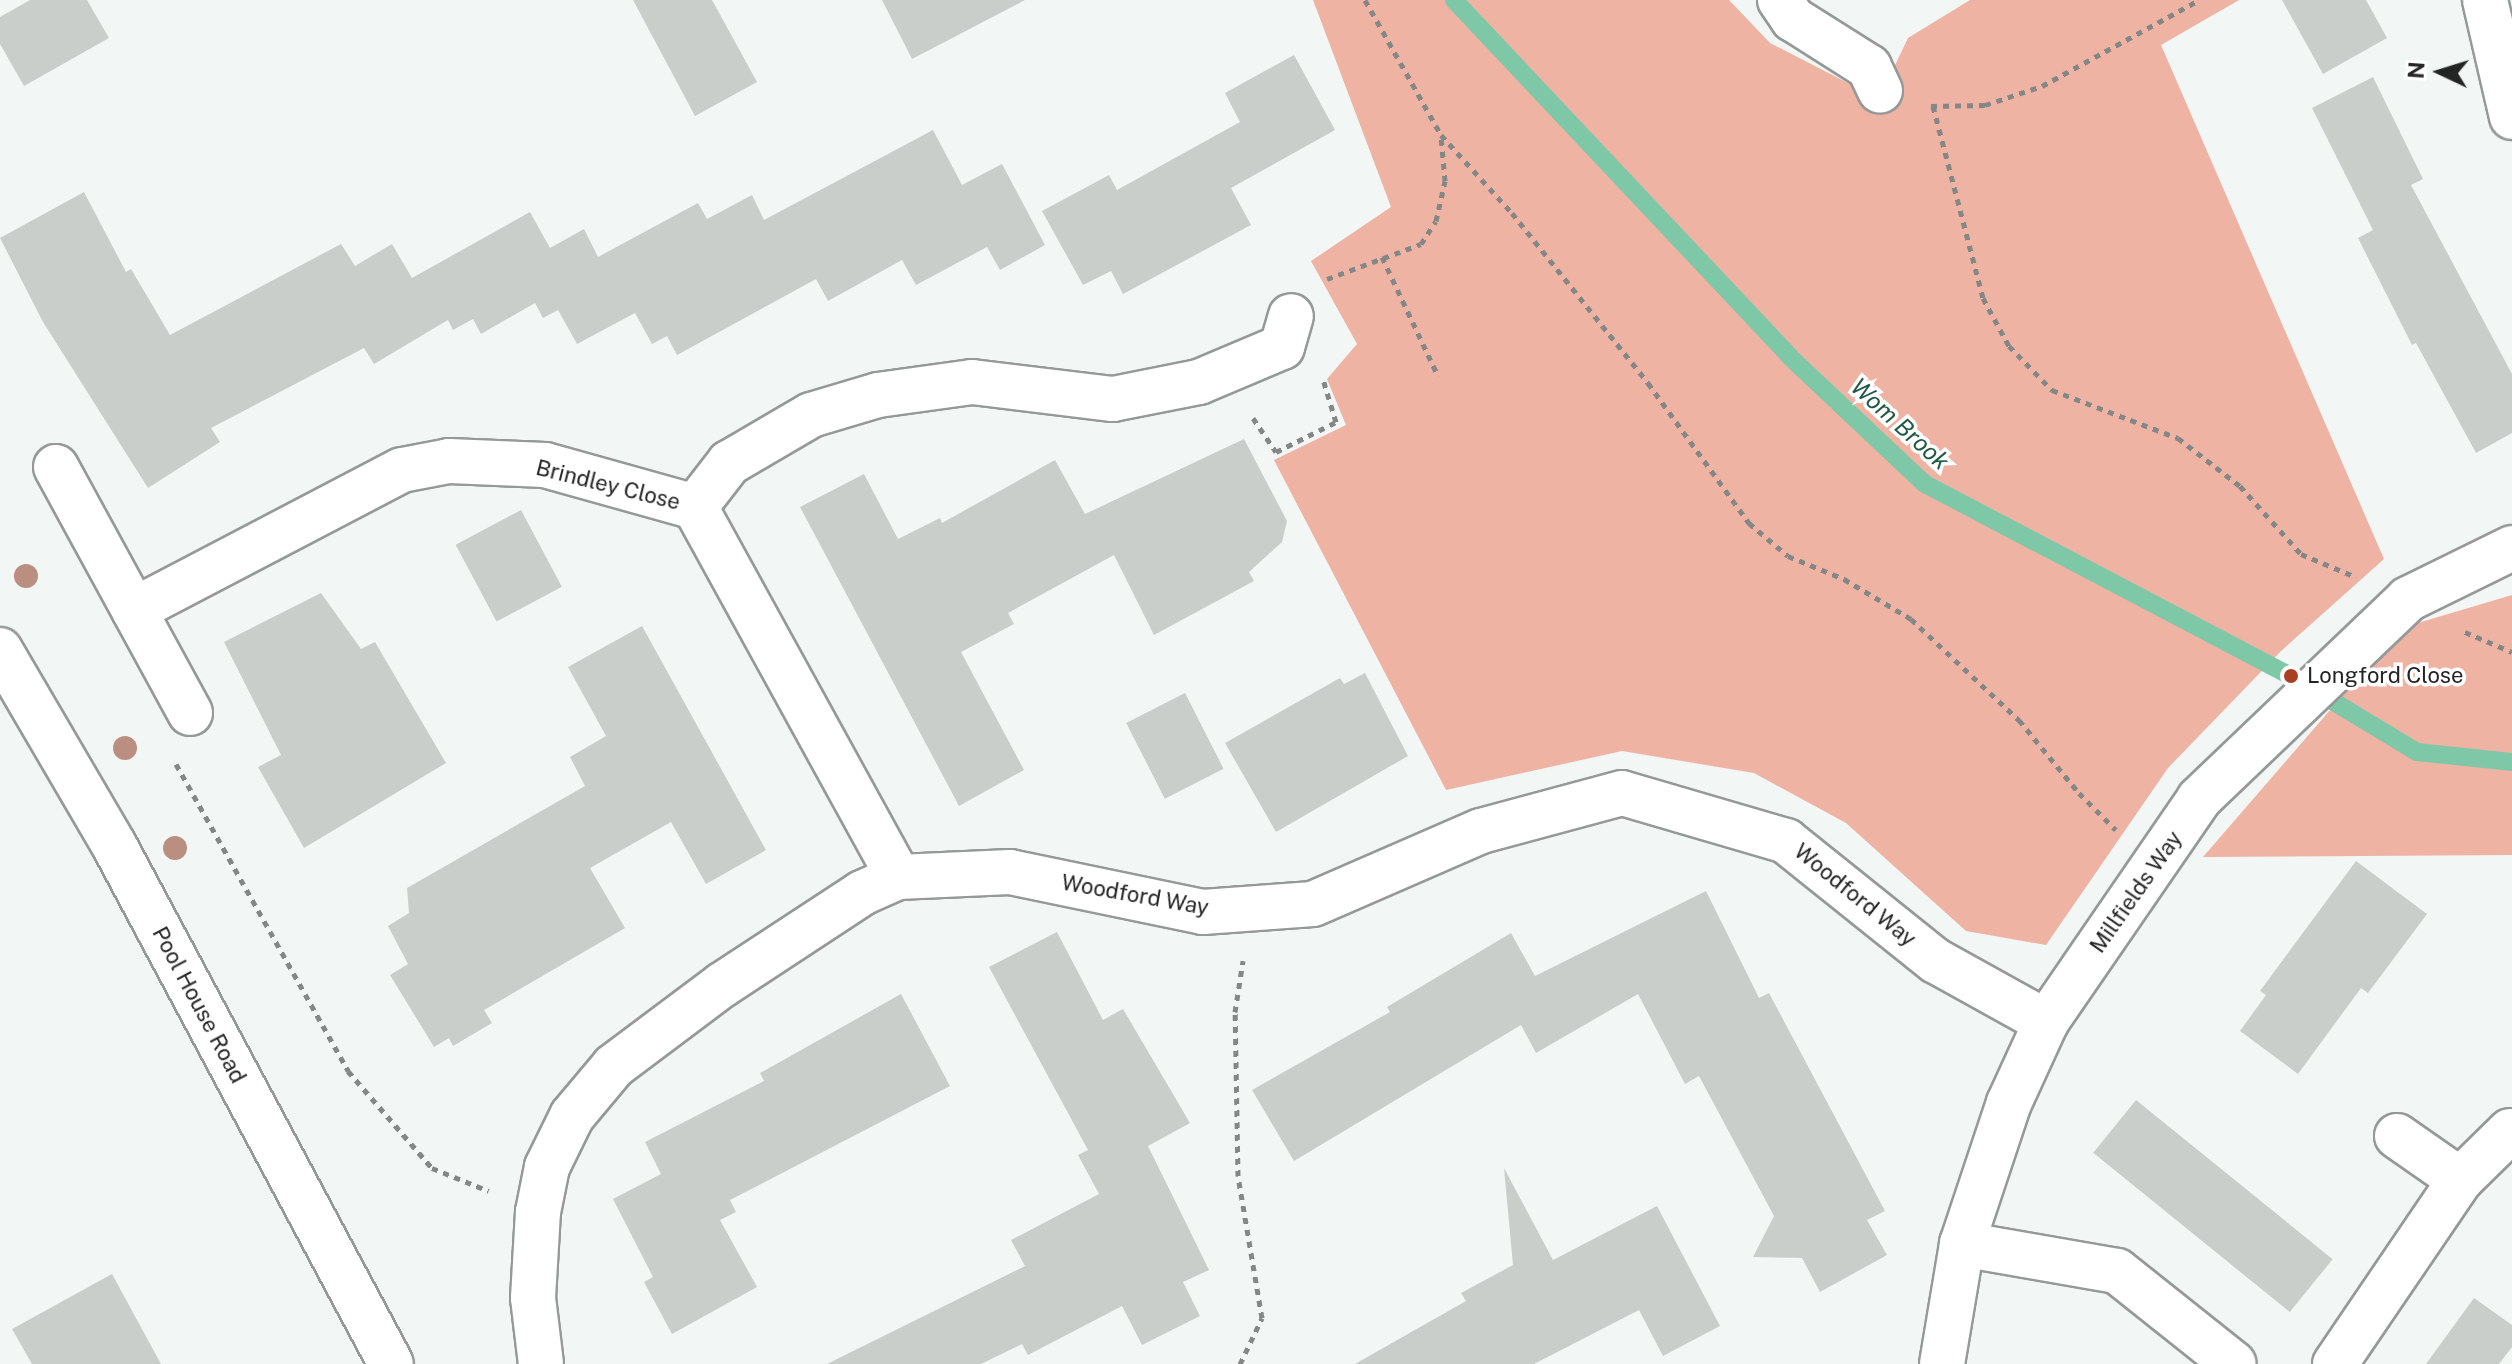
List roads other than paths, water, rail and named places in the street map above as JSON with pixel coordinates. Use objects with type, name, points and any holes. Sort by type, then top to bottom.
[{"type":"street","points":[[1780,0],[1793,19],[1869,67],[1880,91]]},
{"type":"street","points":[[2485,0],[2512,117]]},
{"type":"street","points":[[695,507],[729,463],[811,415],[878,395],[972,382],[1113,399],[1199,382],[1282,347],[1291,316]]},
{"type":"street","name":"Brindley Close","points":[[134,610],[402,470],[449,461],[545,465],[695,507],[898,877]]},
{"type":"street","points":[[56,467],[190,713]]},
{"type":"street","name":"Millfields Way","points":[[1942,1364],[1962,1244],[2009,1103],[2046,1022],[2199,799],[2408,599],[2512,548]]},
{"type":"street","name":"Pool House Road","points":[[0,650],[114,845],[391,1364]]},
{"type":"street","name":"Woodford Way","points":[[541,1364],[533,1298],[538,1212],[547,1167],[572,1116],[614,1066],[722,985],[862,893],[898,877],[1010,872],[1203,912],[1313,904],[1481,831],[1622,793],[1786,841],[1936,961],[2046,1022]]},
{"type":"street","points":[[2335,1364],[2460,1180],[2510,1131]]},
{"type":"street","points":[[2397,1136],[2460,1180]]},
{"type":"street","points":[[1962,1244],[2117,1271],[2234,1364]]},
{"type":"waterway","name":"Wom Brook","points":[[1454,0],[1790,357],[1925,484],[2291,676],[2417,752],[2512,762]]},
{"type":"place","name":"Longford Close","points":[[2291,676]]}]
